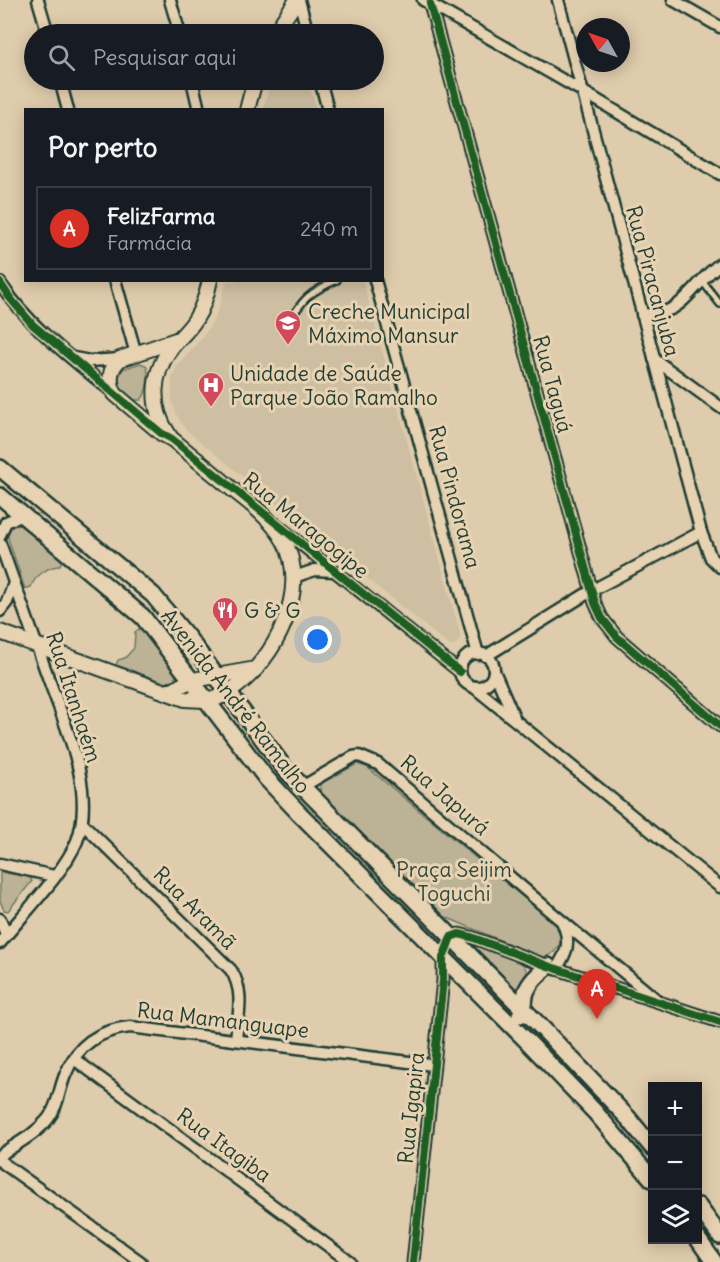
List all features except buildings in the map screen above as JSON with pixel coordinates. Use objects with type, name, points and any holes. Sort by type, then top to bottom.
[{"type":"main road","name":"Avenida André Ramalho","points":[[0,468],[137,580],[170,614],[268,748],[302,787],[524,1011],[628,1118],[648,1142]]},
{"type":"main road","name":"Avenida André Ramalho","points":[[0,496],[118,594],[151,626],[253,762],[282,796],[595,1112],[648,1174]]},
{"type":"main road","points":[[151,626],[170,614]]},
{"type":"main road","points":[[508,1023],[514,1021],[524,1011],[526,992],[530,984],[552,967]]},
{"type":"main road","points":[[702,1211],[720,1236]]},
{"type":"main road","points":[[701,1244],[714,1262]]},
{"type":"street","points":[[38,0],[45,24]]},
{"type":"street","points":[[170,0],[177,24]]},
{"type":"street","points":[[281,24],[298,0]]},
{"type":"street","points":[[298,0],[305,24]]},
{"type":"street","name":"Rua Piracanjuba","points":[[558,0],[701,532],[711,558],[720,567]]},
{"type":"street","points":[[673,0],[720,27]]},
{"type":"street","points":[[426,2],[582,91],[720,174]]},
{"type":"street","name":"Rua Taguá","points":[[426,2],[591,591],[602,618],[617,637],[720,726]]},
{"type":"street","points":[[63,90],[67,108]]},
{"type":"street","points":[[195,90],[199,108]]},
{"type":"street","points":[[248,108],[252,90]]},
{"type":"street","points":[[323,90],[327,108]]},
{"type":"street","points":[[642,315],[670,310],[701,279],[720,264]]},
{"type":"street","points":[[116,282],[138,353],[152,361],[158,372]]},
{"type":"street","points":[[0,283],[33,325],[129,406],[145,405],[154,395],[158,372],[167,354],[197,318],[209,282]]},
{"type":"street","name":"Rua Pindorama","points":[[376,282],[482,655]]},
{"type":"street","points":[[73,358],[90,361],[120,359],[179,339]]},
{"type":"street","points":[[115,394],[111,387],[110,373],[120,359]]},
{"type":"street","points":[[654,359],[720,407]]},
{"type":"street","name":"Rua Maragogipe","points":[[154,395],[160,419],[172,439]]},
{"type":"street","name":"Rua Maragogipe","points":[[129,406],[460,672]]},
{"type":"street","points":[[0,632],[185,699],[220,698],[256,669],[277,641],[284,624],[294,577],[290,555],[285,543],[263,514]]},
{"type":"street","points":[[0,535],[6,522],[22,515]]},
{"type":"street","points":[[701,532],[591,591],[482,655],[469,655],[461,664],[460,672],[464,681],[720,887]]},
{"type":"street","name":"Rua Itanhaém","points":[[0,543],[77,760],[83,804],[82,823],[76,842],[54,876],[3,939]]},
{"type":"street","points":[[294,577],[315,570],[334,571]]},
{"type":"street","points":[[0,611],[7,602],[14,583]]},
{"type":"street","points":[[474,687],[485,686],[493,677],[494,665],[482,655]]},
{"type":"street","points":[[440,657],[465,659]]},
{"type":"street","points":[[169,692],[193,680],[256,669]]},
{"type":"street","points":[[494,671],[515,720]]},
{"type":"street","name":"Rua Japurá","points":[[302,787],[353,758],[364,758],[378,764],[662,1004]]},
{"type":"street","name":"Rua Aramã","points":[[82,823],[231,970],[238,981],[240,994],[236,1040]]},
{"type":"street","points":[[0,864],[54,876]]},
{"type":"street","points":[[0,919],[3,939]]},
{"type":"street","points":[[552,967],[566,954],[569,942],[562,921]]},
{"type":"street","points":[[442,958],[451,937],[459,934],[720,1022]]},
{"type":"street","name":"Rua Igapira","points":[[413,1262],[443,980],[442,958]]},
{"type":"street","name":"Rua Mamanguape","points":[[0,1155],[36,1131],[47,1120],[55,1109],[66,1072],[90,1041],[100,1034],[118,1028],[236,1040],[433,1065]]},
{"type":"street","name":"Rua Itagiba","points":[[74,1059],[350,1262]]},
{"type":"street","points":[[0,1161],[141,1262]]},
{"type":"lane","points":[[701,279],[720,304]]},
{"type":"lane","points":[[287,324],[305,298],[333,282]]},
{"type":"shaded area","points":[[268,90],[311,90],[316,108],[263,108]]},
{"type":"shaded area","points":[[227,282],[363,282],[460,633],[460,639],[456,644],[451,646],[446,643],[186,430],[177,416],[172,401],[172,377],[177,366],[204,335],[216,316]]},
{"type":"green space","points":[[140,363],[146,365],[147,383],[141,400],[134,400],[120,388],[118,377],[123,369]]},
{"type":"green space","points":[[15,524],[24,526],[64,559],[59,566],[42,573],[31,587],[25,589],[8,538],[9,528]]},
{"type":"green space","points":[[142,627],[177,673],[173,683],[169,684],[116,665],[118,660],[125,658],[134,648],[135,632]]},
{"type":"green space","name":"Praça Seijim Toguchi","points":[[357,764],[367,767],[559,927],[561,938],[558,948],[551,954],[540,957],[443,916],[320,792],[323,782]]},
{"type":"green space","points":[[0,872],[29,877],[32,881],[8,911],[4,910],[0,901]]},
{"type":"green space","points":[[469,944],[476,944],[522,963],[526,970],[526,977],[516,988],[512,987]]},
{"type":"cycle path","points":[[430,4],[595,603],[602,618],[617,637],[720,726]]},
{"type":"cycle path","points":[[0,283],[33,325],[161,433],[172,439],[460,672]]},
{"type":"cycle path","points":[[413,1262],[443,980],[443,958],[451,937],[459,934],[471,937],[548,966],[720,1022]]},
{"type":"place","name":"Creche Municipal Máximo Mansur","points":[[288,346]]},
{"type":"place","name":"Unidade de Saúde Parque João Ramalho","points":[[211,408]]},
{"type":"place","name":"G & G","points":[[225,633]]},
{"type":"place","name":"FelizFarma","points":[[597,1019]]}]
